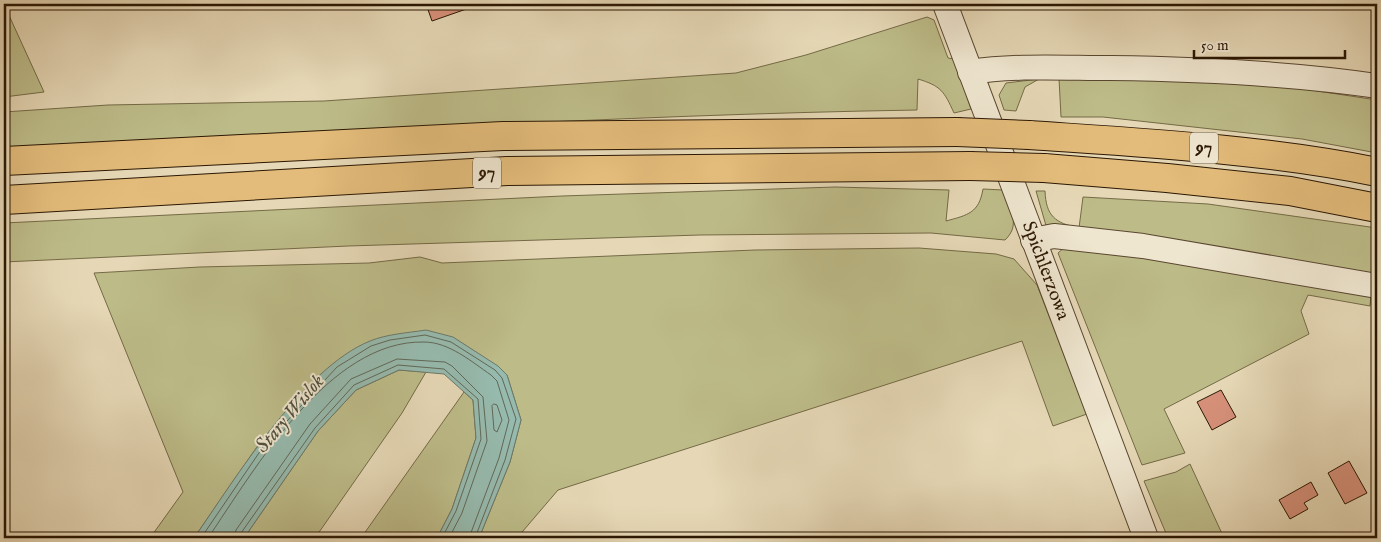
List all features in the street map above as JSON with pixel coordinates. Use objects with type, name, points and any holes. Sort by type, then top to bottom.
[{"type":"main road","name":"97","points":[[4,161],[503,136],[957,132],[1182,146],[1336,164],[1377,172]]},
{"type":"main road","name":"97","points":[[4,200],[507,171],[970,166],[1044,168],[1167,178],[1290,191],[1377,208]]},
{"type":"street","name":"Spichlerzowa","points":[[945,4],[1146,538]]},
{"type":"street","points":[[970,72],[1010,67],[1215,69],[1322,78],[1377,86]]},
{"type":"street","points":[[1033,240],[1054,236],[1143,246],[1377,286]]},
{"type":"shaded area","points":[[4,11],[7,11],[44,92],[4,97]]},
{"type":"shaded area","points":[[927,17],[934,20],[948,58],[954,59],[971,109],[954,113],[941,90],[932,84],[918,79],[917,110],[689,116],[4,149],[4,112],[108,105],[324,101],[736,73],[806,55]]},
{"type":"shaded area","points":[[1059,78],[1171,80],[1291,87],[1377,100],[1377,153],[1302,139],[1103,117],[1061,117]]},
{"type":"shaded area","points":[[1039,79],[1025,87],[1016,111],[1004,110],[999,95],[1006,83]]},
{"type":"shaded area","points":[[835,187],[949,190],[946,221],[971,212],[979,203],[983,189],[1003,190],[1013,216],[1013,228],[1005,240],[931,233],[700,235],[348,246],[4,262],[4,223],[562,196]]},
{"type":"shaded area","points":[[1036,191],[1045,191],[1047,207],[1053,217],[1064,224],[1079,228],[1083,197],[1208,204],[1377,228],[1377,279],[1047,229]]},
{"type":"shaded area","points":[[1066,246],[1240,269],[1371,295],[1370,306],[1308,295],[1301,311],[1309,334],[1164,409],[1185,453],[1142,465],[1058,253]]},
{"type":"shaded area","points":[[919,248],[996,254],[1014,259],[1037,285],[1087,414],[1053,426],[1022,341],[558,490],[517,538],[479,538],[510,462],[521,420],[507,375],[334,363],[259,444],[194,538],[150,538],[183,492],[94,273],[200,267],[369,263],[420,257],[442,263],[755,250]]},
{"type":"shaded area","points":[[399,370],[426,372],[402,413],[315,538],[244,538],[318,431],[356,390]]},
{"type":"shaded area","points":[[464,392],[473,400],[476,438],[452,509],[437,538],[361,538]]},
{"type":"shaded area","points":[[1190,464],[1224,538],[1168,538],[1144,481],[1176,472]]},
{"type":"water","name":"Stary Wislok","points":[[426,330],[453,337],[498,366],[507,375],[521,420],[510,462],[479,538],[437,538],[452,509],[476,438],[473,400],[444,374],[399,370],[356,390],[318,431],[244,538],[194,538],[272,428],[320,375],[345,355],[370,341],[390,335]]},
{"type":"building","points":[[426,4],[474,4],[475,6],[432,21]]},
{"type":"building","points":[[1221,390],[1236,417],[1212,430],[1197,402]]},
{"type":"building","points":[[1349,461],[1367,493],[1345,504],[1328,473]]},
{"type":"building","points":[[1311,482],[1318,495],[1304,503],[1308,509],[1290,519],[1279,500]]}]
